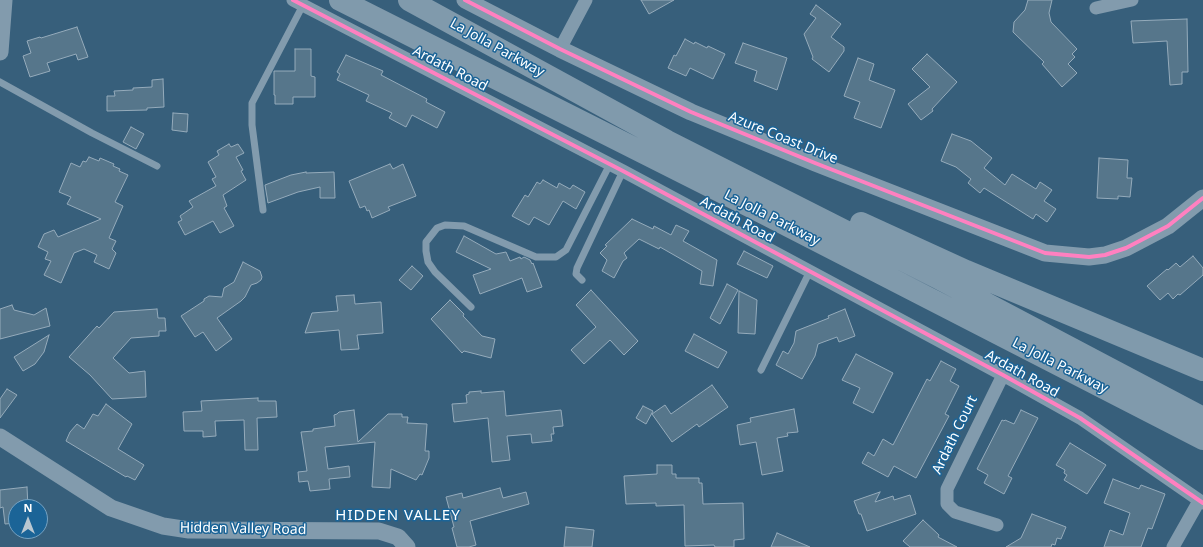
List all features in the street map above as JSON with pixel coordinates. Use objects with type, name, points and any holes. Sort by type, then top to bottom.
[{"type":"highway","name":"La Jolla Parkway","points":[[340,0],[763,213],[1203,439]]},
{"type":"highway","name":"La Jolla Parkway","points":[[409,0],[660,137],[938,278],[1203,418]]},
{"type":"highway","points":[[694,153],[817,204],[966,271],[1203,370]]},
{"type":"street","points":[[0,52],[4,0]]},
{"type":"street","name":"Azure Coast Drive","points":[[465,0],[560,49],[691,112],[815,163],[1045,253],[1089,258],[1105,255],[1126,248],[1168,226],[1203,198]]},
{"type":"street","points":[[560,49],[586,0]]},
{"type":"street","points":[[1096,8],[1132,0]]},
{"type":"street","name":"Ardath Road","points":[[298,3],[610,164],[1003,375],[1080,418],[1201,502]]},
{"type":"street","name":"Ardath Court","points":[[997,525],[955,512],[946,504],[946,488],[1003,375]]},
{"type":"street","name":"Hidden Valley Road","points":[[0,438],[111,508],[163,526],[189,530],[379,530],[398,537],[407,547]]},
{"type":"street","points":[[1173,547],[1201,502]]},
{"type":"lane","points":[[263,210],[252,125],[252,103],[298,3]]},
{"type":"lane","points":[[0,82],[92,133],[157,166]]},
{"type":"lane","points":[[471,307],[435,272],[428,262],[426,242],[438,228],[445,225],[464,226],[536,258],[556,257],[566,250],[610,164]]},
{"type":"lane","points":[[582,280],[576,274],[577,268],[623,171]]},
{"type":"lane","points":[[761,370],[810,272]]},
{"type":"building","points":[[641,0],[674,0],[649,14]]},
{"type":"building","points":[[1028,0],[1052,0],[1049,13],[1051,22],[1077,49],[1072,54],[1075,57],[1068,64],[1077,73],[1062,87],[1042,64],[1044,62],[1013,32],[1014,22],[1025,10]]},
{"type":"building","points":[[816,5],[841,24],[831,37],[844,47],[844,51],[829,72],[812,59],[813,57],[804,34],[816,18],[810,14]]},
{"type":"building","points":[[1187,19],[1188,72],[1182,72],[1182,84],[1170,85],[1167,41],[1133,43],[1131,21]]},
{"type":"building","points":[[77,27],[88,57],[78,60],[76,54],[47,63],[50,71],[30,77],[23,56],[31,53],[27,41]]},
{"type":"building","points":[[685,39],[694,44],[695,42],[707,48],[708,46],[725,54],[713,79],[690,68],[686,76],[668,68],[674,55],[676,56]]},
{"type":"building","points":[[743,43],[787,58],[777,90],[754,81],[757,71],[735,63]]},
{"type":"building","points":[[295,49],[311,49],[311,76],[315,77],[315,97],[293,97],[293,104],[275,104],[274,71],[295,71]]},
{"type":"building","points":[[927,54],[957,82],[932,109],[933,111],[921,120],[908,104],[930,87],[912,69]]},
{"type":"building","points":[[346,55],[383,71],[381,75],[427,99],[426,102],[445,112],[437,128],[412,115],[406,127],[389,118],[392,113],[366,101],[369,95],[337,80],[340,74],[337,72]]},
{"type":"building","points":[[858,58],[874,64],[869,80],[895,90],[881,128],[854,118],[860,102],[844,96]]},
{"type":"building","points":[[163,79],[164,107],[147,108],[147,110],[107,111],[107,96],[115,96],[114,91],[152,87],[152,80]]},
{"type":"building","points":[[173,113],[188,114],[187,132],[172,130]]},
{"type":"building","points":[[131,127],[144,134],[136,149],[123,142]]},
{"type":"building","points":[[952,134],[971,141],[992,158],[984,168],[1005,185],[1012,174],[1036,189],[1040,182],[1052,190],[1044,201],[1056,209],[1047,222],[1036,214],[1033,219],[984,188],[980,193],[968,183],[971,179],[956,167],[941,161]]},
{"type":"building","points":[[229,144],[231,147],[238,144],[244,153],[236,157],[243,170],[241,171],[246,180],[223,195],[227,206],[224,208],[234,226],[220,233],[213,221],[185,235],[178,222],[182,220],[180,216],[193,207],[189,201],[216,186],[212,179],[216,177],[208,162],[219,155],[217,151]]},
{"type":"building","points":[[89,157],[99,161],[100,158],[114,164],[113,166],[120,169],[119,171],[128,175],[115,202],[123,206],[109,238],[116,241],[112,249],[116,253],[109,269],[94,262],[97,255],[84,249],[74,253],[61,283],[44,275],[51,261],[45,259],[48,252],[38,247],[44,234],[54,230],[58,237],[101,219],[67,204],[71,197],[59,192],[71,163],[80,167],[83,161],[86,162]]},
{"type":"building","points":[[1099,158],[1128,160],[1127,178],[1132,178],[1130,197],[1118,196],[1118,199],[1097,198]]},
{"type":"building","points":[[390,164],[393,169],[403,164],[416,196],[388,207],[390,210],[372,218],[369,210],[367,211],[365,206],[360,208],[349,181]]},
{"type":"building","points":[[306,172],[334,172],[335,198],[320,198],[320,187],[298,192],[268,203],[265,185],[291,175]]},
{"type":"building","points":[[543,180],[557,188],[559,183],[570,189],[573,185],[585,192],[576,209],[563,201],[549,225],[534,217],[529,225],[512,216],[525,195],[528,197],[537,182],[540,184]]},
{"type":"building","points":[[632,219],[653,229],[654,226],[671,235],[676,225],[689,231],[683,241],[717,260],[713,286],[700,284],[702,271],[660,247],[659,249],[639,239],[624,253],[627,258],[623,261],[614,278],[602,271],[607,260],[600,253],[607,246],[605,245]]},
{"type":"building","points":[[464,236],[496,254],[506,252],[510,261],[520,257],[521,259],[524,257],[530,260],[532,264],[533,263],[542,287],[527,292],[522,278],[480,294],[473,275],[491,269],[456,252]]},
{"type":"building","points":[[744,251],[773,266],[767,278],[737,264]]},
{"type":"building","points":[[1193,256],[1203,268],[1203,275],[1180,295],[1178,294],[1173,299],[1168,293],[1160,300],[1147,286],[1176,263],[1180,267]]},
{"type":"building","points":[[243,262],[260,271],[262,277],[257,283],[251,285],[245,297],[241,301],[217,318],[232,339],[216,351],[203,332],[195,337],[181,316],[209,296],[222,297],[224,288],[234,282]]},
{"type":"building","points":[[412,266],[423,276],[411,290],[399,280]]},
{"type":"building","points":[[727,284],[738,290],[720,324],[710,318]]},
{"type":"building","points":[[591,290],[638,341],[624,355],[610,340],[584,364],[571,350],[596,327],[576,305]]},
{"type":"building","points":[[739,291],[757,300],[755,334],[738,333]]},
{"type":"building","points":[[354,295],[355,304],[381,302],[383,333],[357,335],[359,349],[341,350],[339,330],[305,333],[312,313],[338,311],[336,296]]},
{"type":"building","points":[[450,300],[482,336],[495,339],[491,358],[464,351],[462,353],[431,319]]},
{"type":"building","points":[[12,305],[14,310],[34,315],[46,308],[50,326],[0,339],[0,309]]},
{"type":"building","points":[[157,309],[158,318],[165,318],[166,331],[159,331],[159,336],[131,338],[113,358],[129,373],[145,371],[146,397],[112,399],[90,375],[69,357],[97,326],[99,328],[114,312]]},
{"type":"building","points":[[845,309],[855,336],[839,342],[837,337],[818,344],[815,356],[802,379],[776,365],[783,351],[788,354],[794,343],[796,331],[829,318],[828,316]]},
{"type":"building","points":[[694,334],[727,352],[718,368],[685,351]]},
{"type":"building","points":[[49,335],[44,352],[35,364],[23,371],[14,357]]},
{"type":"building","points":[[856,354],[893,373],[873,413],[853,403],[860,388],[842,380]]},
{"type":"building","points":[[941,361],[956,369],[950,381],[959,386],[945,414],[949,416],[916,478],[894,466],[888,477],[862,463],[868,452],[874,456],[883,439],[893,445],[927,379],[930,381]]},
{"type":"building","points":[[712,385],[728,407],[699,427],[697,424],[672,442],[652,414],[665,405],[671,414]]},
{"type":"building","points":[[7,389],[17,395],[0,418],[0,399]]},
{"type":"building","points":[[481,391],[481,393],[504,391],[506,416],[561,410],[563,426],[553,427],[554,434],[551,434],[552,441],[532,443],[531,434],[507,436],[510,460],[492,462],[488,418],[454,422],[452,404],[467,403],[466,395],[469,394],[469,392]]},
{"type":"building","points":[[258,398],[258,401],[276,401],[277,417],[257,418],[258,450],[245,450],[244,420],[215,421],[216,436],[203,437],[203,431],[184,431],[183,412],[202,411],[201,401]]},
{"type":"building","points":[[106,404],[132,424],[118,449],[144,465],[135,480],[127,476],[126,477],[66,441],[70,432],[77,424],[84,429],[93,414],[98,416]]},
{"type":"building","points":[[643,406],[653,411],[646,424],[636,418]]},
{"type":"building","points":[[794,409],[798,432],[787,433],[788,436],[777,438],[783,471],[762,475],[756,442],[740,445],[737,425],[751,422],[750,418]]},
{"type":"building","points":[[354,410],[358,442],[388,414],[402,414],[402,417],[408,417],[407,423],[427,424],[425,451],[429,451],[429,458],[422,475],[420,474],[416,480],[391,469],[390,488],[372,487],[375,442],[325,447],[328,469],[349,466],[350,477],[329,479],[330,489],[310,491],[308,481],[299,482],[298,472],[307,471],[301,432],[335,426],[334,415],[339,412]]},
{"type":"building","points":[[1021,410],[1038,418],[1008,476],[1012,478],[1004,494],[984,483],[988,475],[977,469],[1002,420],[1014,424]]},
{"type":"building","points":[[1070,443],[1106,465],[1087,494],[1064,480],[1067,475],[1064,473],[1065,470],[1056,465]]},
{"type":"building","points":[[657,465],[672,465],[672,474],[676,474],[676,478],[699,478],[699,483],[702,483],[703,504],[743,503],[744,539],[734,540],[734,547],[715,547],[714,545],[685,546],[684,505],[656,506],[656,503],[626,504],[624,476],[657,474]]},
{"type":"building","points":[[1113,479],[1139,489],[1141,485],[1165,494],[1152,529],[1148,528],[1141,547],[1104,547],[1110,530],[1123,535],[1130,513],[1104,503]]},
{"type":"building","points":[[27,487],[28,499],[8,499],[8,524],[5,524],[3,507],[0,508],[0,490]]},
{"type":"building","points":[[500,488],[503,498],[526,492],[529,504],[470,521],[476,545],[469,547],[457,547],[452,528],[454,527],[446,497],[462,493],[463,498]]},
{"type":"building","points":[[880,492],[875,502],[893,496],[894,500],[910,495],[916,514],[867,531],[861,514],[859,514],[854,501]]},
{"type":"building","points":[[1032,514],[1066,527],[1061,539],[1057,538],[1055,545],[1052,544],[1051,547],[1006,547],[1021,538]]},
{"type":"building","points":[[923,520],[939,535],[938,537],[957,547],[910,547],[903,541]]},
{"type":"building","points":[[566,527],[594,530],[592,547],[564,547]]},
{"type":"building","points":[[777,533],[810,547],[771,547]]},
{"type":"cycle path","points":[[293,0],[623,171],[1003,375],[1080,418],[1203,503]]},
{"type":"cycle path","points":[[465,0],[560,49],[691,112],[815,163],[1045,253],[1089,257],[1105,255],[1126,248],[1168,226],[1203,198]]},
{"type":"district","name":"HIDDEN VALLEY","points":[[398,516]]}]
